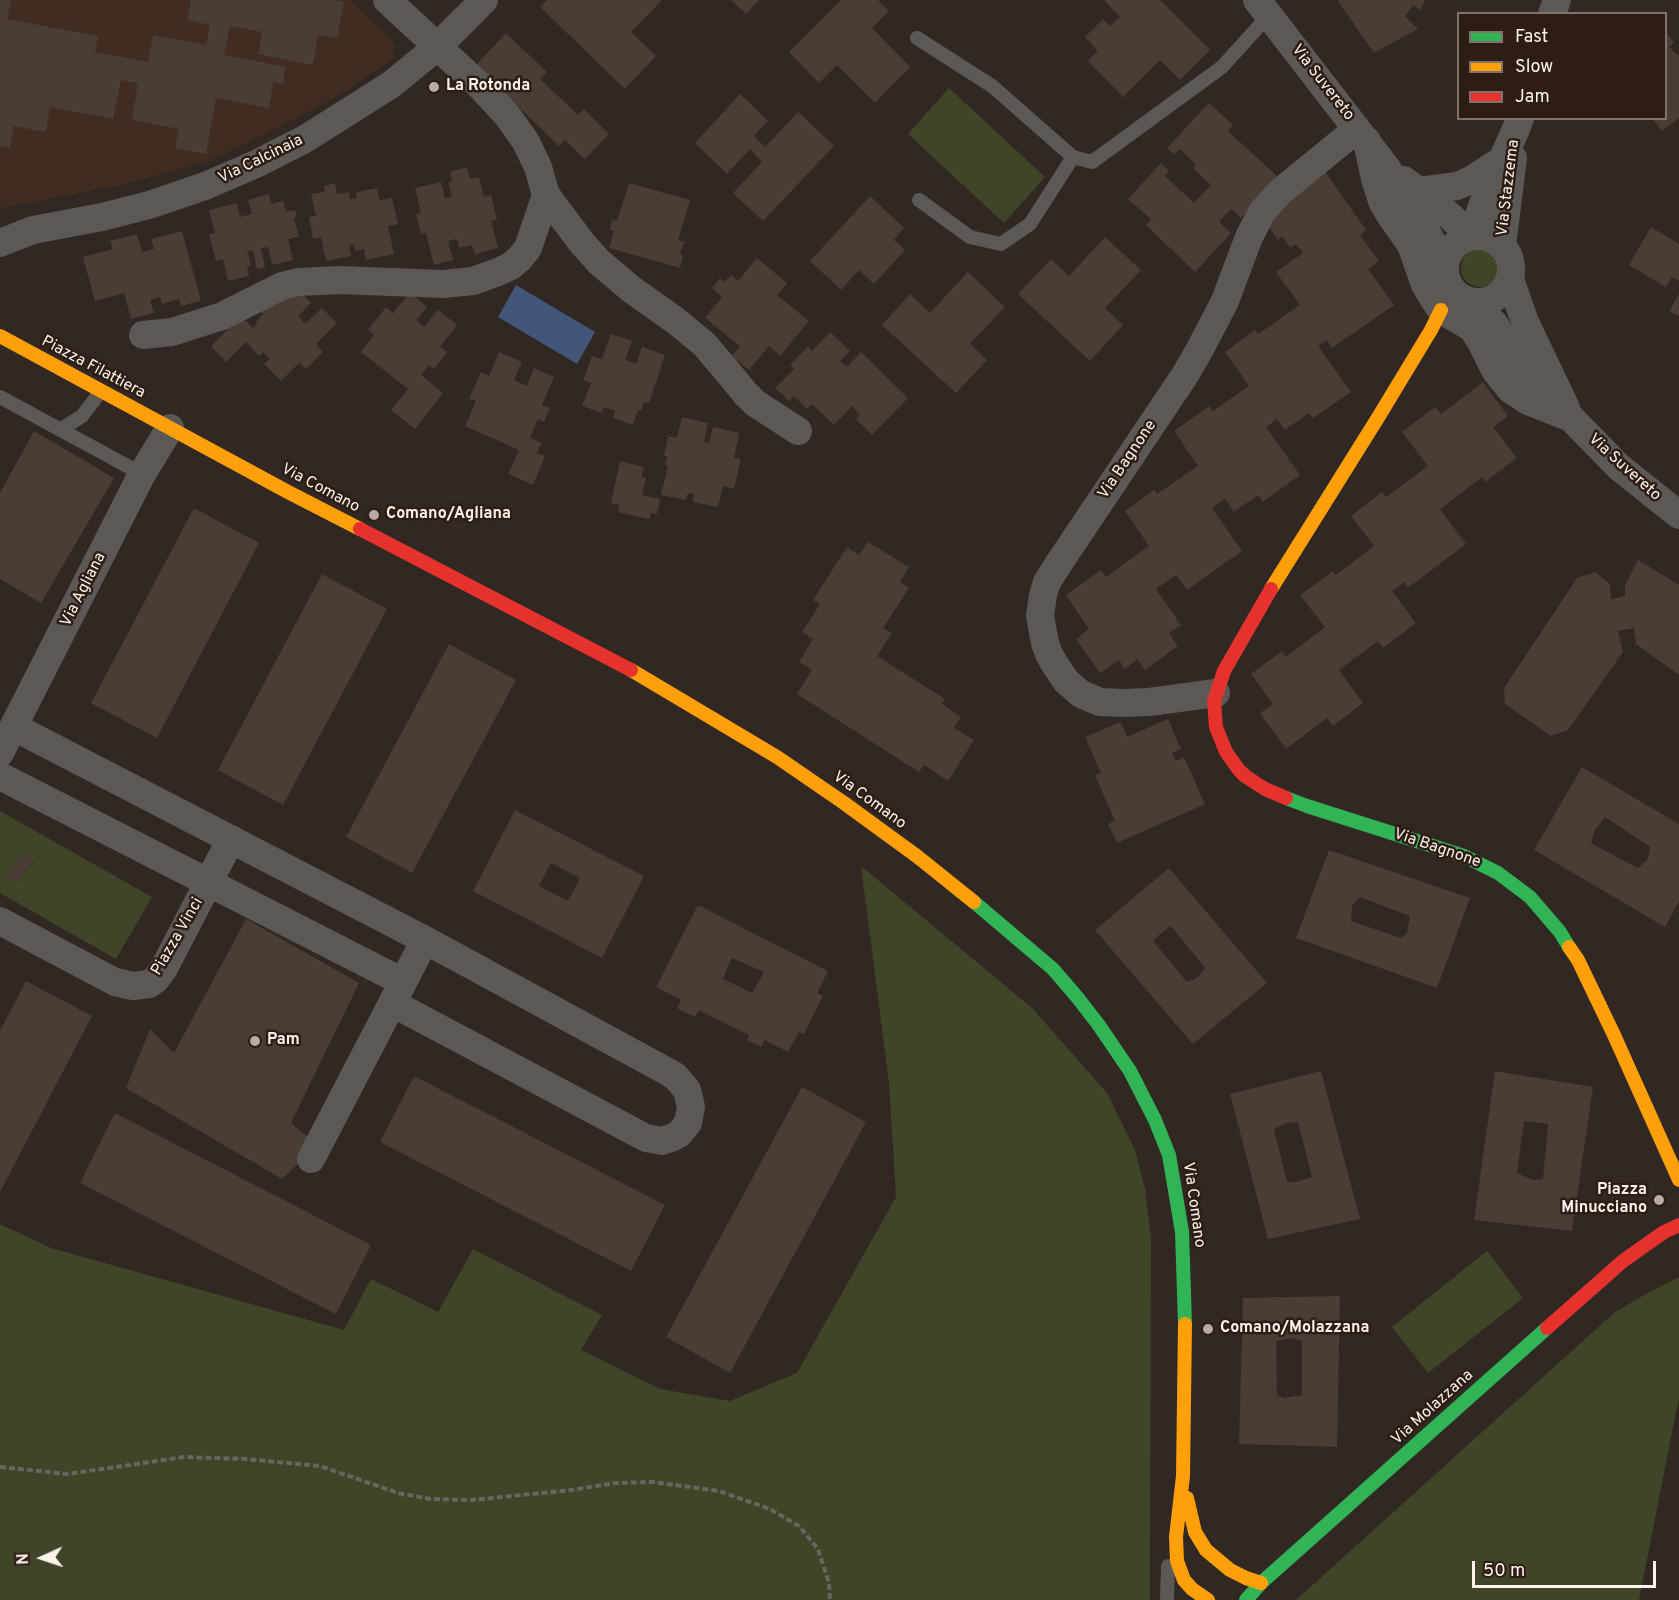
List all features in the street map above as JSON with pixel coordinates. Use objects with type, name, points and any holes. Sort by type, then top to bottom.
[{"type":"street","name":"Via Calcinaia","points":[[0,243],[33,230],[102,217],[156,203],[205,186],[256,164],[304,139],[392,84],[438,46],[484,0]]},
{"type":"street","points":[[395,3],[507,115],[526,142],[538,167],[546,195],[599,262],[631,290],[676,321],[704,344],[755,403],[798,431]]},
{"type":"street","name":"Via Suvereto","points":[[1263,8],[1386,166],[1421,220],[1445,269]]},
{"type":"street","name":"Via Stazzema","points":[[1471,237],[1484,201],[1518,124]]},
{"type":"street","name":"Via Stazzema","points":[[1502,246],[1518,124]]},
{"type":"street","points":[[1362,135],[1382,201],[1411,245],[1425,285],[1441,310],[1472,328],[1499,376],[1515,394],[1571,418]]},
{"type":"street","name":"Via Bagnone","points":[[1216,693],[1124,703],[1100,702],[1081,694],[1066,681],[1049,654],[1040,616],[1043,595],[1047,582],[1059,563],[1200,349],[1225,301],[1249,237],[1262,212],[1280,192],[1362,135]]},
{"type":"street","points":[[1419,191],[1457,186],[1471,180],[1502,160]]},
{"type":"street","name":"Via Suvereto","points":[[1386,166],[1450,216],[1471,237]]},
{"type":"street","points":[[142,335],[172,332],[222,316],[282,286],[298,282],[340,280],[443,284],[473,281],[485,277],[511,266],[528,248],[546,195]]},
{"type":"street","points":[[1482,236],[1502,246],[1508,255],[1511,267],[1510,279],[1505,289],[1496,297],[1485,302],[1465,300],[1456,293],[1447,280],[1445,269],[1453,247],[1463,239],[1482,236]]},
{"type":"street","name":"Via Suvereto","points":[[1510,279],[1525,322],[1571,418]]},
{"type":"street","name":"Via Suvereto","points":[[1474,302],[1495,326],[1521,371],[1535,388],[1551,404],[1571,418],[1619,467],[1679,515]]},
{"type":"street","name":"Via Bagnone","points":[[1441,310],[1379,416],[1256,613],[1224,671],[1216,693],[1214,710],[1216,727],[1226,752],[1245,776],[1265,789],[1307,807],[1464,856],[1492,870],[1530,897],[1560,932],[1578,960],[1679,1180]]},
{"type":"street","name":"Piazza Filattiera","points":[[0,336],[170,428]]},
{"type":"street","name":"Via Agliana","points":[[0,753],[142,474],[170,428]]},
{"type":"street","name":"Via Comano","points":[[170,428],[288,492],[626,667],[777,757],[918,857],[1053,969],[1091,1015],[1130,1071],[1155,1120],[1169,1155],[1180,1211],[1184,1252],[1186,1366],[1183,1476],[1176,1537],[1177,1561],[1184,1580],[1208,1600]]},
{"type":"street","points":[[0,776],[209,883],[646,1138],[662,1141],[671,1138],[679,1134],[688,1123],[690,1098],[687,1090],[676,1077],[425,940],[14,727]]},
{"type":"street","name":"Piazza Vinci","points":[[0,921],[123,985],[149,984],[159,975],[231,839]]},
{"type":"street","points":[[311,1159],[425,940]]},
{"type":"street","name":"Via Molazzana","points":[[1246,1600],[1261,1583],[1623,1261],[1679,1225]]},
{"type":"street","points":[[1183,1476],[1191,1520],[1200,1543],[1230,1570],[1261,1583]]},
{"type":"lane","points":[[917,38],[992,86],[1072,157],[1092,162],[1222,67],[1263,8]]},
{"type":"lane","points":[[919,200],[970,237],[1001,244],[1030,224],[1072,157]]},
{"type":"lane","points":[[60,430],[82,416],[101,391]]},
{"type":"lane","points":[[0,397],[142,474]]},
{"type":"lane","name":"Via Comano","points":[[1167,1600],[1171,1524],[1183,1476]]},
{"type":"path","points":[[0,1467],[68,1474],[184,1456],[246,1459],[320,1466],[398,1493],[430,1499],[472,1500],[572,1490],[614,1482],[653,1482],[719,1491],[770,1509],[799,1526],[818,1549],[829,1583],[831,1600]]},
{"type":"shaded area","points":[[0,0],[350,0],[394,43],[393,59],[342,94],[262,136],[205,162],[122,185],[0,208]]},
{"type":"green space","points":[[949,88],[1045,177],[1004,223],[908,134]]},
{"type":"green space","points":[[1480,249],[1494,254],[1499,268],[1494,282],[1480,287],[1466,282],[1461,268],[1466,254]]},
{"type":"green space","points":[[0,811],[152,897],[116,959],[0,893]],"holes":[[[24,852],[34,860],[17,882],[7,875]]]},
{"type":"green space","points":[[861,866],[1032,1008],[1107,1093],[1135,1150],[1145,1189],[1151,1239],[1150,1600],[0,1600],[0,1224],[51,1248],[344,1330],[371,1279],[438,1312],[473,1249],[602,1315],[581,1350],[660,1389],[730,1401],[797,1373],[896,1197],[889,1083]]},
{"type":"green space","points":[[1487,1251],[1523,1298],[1428,1373],[1392,1327]]},
{"type":"green space","points":[[1679,1277],[1679,1397],[1639,1600],[1296,1600],[1614,1313]]},
{"type":"water","points":[[516,285],[595,332],[577,364],[498,317]]},
{"type":"building","points":[[0,0],[11,0],[7,19],[98,36],[95,52],[148,62],[153,35],[206,45],[210,25],[187,20],[191,0],[334,0],[344,2],[337,38],[318,35],[313,65],[258,54],[262,32],[230,26],[224,55],[286,67],[283,84],[273,82],[269,108],[216,98],[206,154],[175,148],[179,129],[132,120],[138,83],[121,80],[113,119],[50,107],[46,132],[14,126],[10,148],[0,146]]},
{"type":"building","points":[[547,0],[662,0],[631,32],[656,56],[625,89],[540,7]]},
{"type":"building","points":[[731,0],[759,0],[746,14]]},
{"type":"building","points":[[841,0],[878,0],[889,11],[872,28],[910,67],[875,103],[837,65],[819,83],[789,52]]},
{"type":"building","points":[[1104,0],[1160,0],[1210,50],[1180,80],[1160,60],[1123,97],[1088,61],[1098,51],[1085,37],[1103,19],[1110,26],[1120,17]]},
{"type":"building","points":[[1425,0],[1420,10],[1413,5],[1405,16],[1418,29],[1374,53],[1338,1]]},
{"type":"building","points":[[506,33],[547,72],[540,79],[578,115],[584,109],[609,134],[585,159],[565,140],[559,146],[476,65]]},
{"type":"building","points":[[1667,33],[1674,43],[1669,47],[1679,56],[1679,118],[1662,131],[1654,120],[1667,120]]},
{"type":"building","points":[[740,94],[768,121],[754,136],[765,147],[798,112],[834,146],[763,221],[733,193],[762,162],[750,149],[727,174],[695,143]]},
{"type":"building","points":[[1209,103],[1233,125],[1228,131],[1279,178],[1241,218],[1231,209],[1219,222],[1231,233],[1195,272],[1146,225],[1151,219],[1128,199],[1161,163],[1169,171],[1165,176],[1194,203],[1211,185],[1193,168],[1196,165],[1180,149],[1174,154],[1167,148]]},
{"type":"building","points":[[467,167],[470,179],[479,177],[484,197],[491,195],[497,220],[491,221],[498,248],[475,254],[472,245],[459,248],[457,239],[448,241],[453,260],[434,265],[426,233],[421,234],[416,214],[421,213],[415,188],[441,182],[445,198],[452,196],[448,182],[452,182],[450,172]]},
{"type":"building","points":[[1324,170],[1366,230],[1360,235],[1379,261],[1368,269],[1394,305],[1332,348],[1327,340],[1318,346],[1351,392],[1313,418],[1309,413],[1285,430],[1277,419],[1266,427],[1300,475],[1263,502],[1258,495],[1234,512],[1225,499],[1212,508],[1242,551],[1187,590],[1176,575],[1156,589],[1181,625],[1169,633],[1178,646],[1145,670],[1137,659],[1125,669],[1119,660],[1100,673],[1076,639],[1089,629],[1066,595],[1101,570],[1106,577],[1149,546],[1125,511],[1154,490],[1157,494],[1198,466],[1174,431],[1209,406],[1213,411],[1249,386],[1225,352],[1255,330],[1258,334],[1300,305],[1276,272],[1303,253],[1296,244],[1290,248],[1282,236],[1278,240],[1268,226],[1273,223],[1267,214]]},
{"type":"building","points":[[335,183],[337,194],[349,192],[350,199],[357,198],[356,192],[377,188],[380,200],[392,198],[398,224],[388,226],[394,254],[366,260],[364,249],[355,251],[354,244],[349,245],[351,256],[326,261],[321,237],[313,239],[309,217],[316,216],[311,194],[325,192],[324,186]]},
{"type":"building","points":[[629,183],[690,200],[678,240],[685,242],[680,252],[683,257],[680,268],[609,248],[614,231],[610,230],[612,220],[617,221]]},
{"type":"building","points":[[269,194],[271,204],[283,201],[286,212],[295,210],[297,217],[294,218],[299,237],[288,239],[293,260],[272,265],[268,247],[261,248],[265,267],[257,269],[253,250],[247,251],[251,265],[247,267],[249,276],[228,281],[223,259],[216,261],[209,234],[215,233],[209,210],[237,203],[240,217],[252,214],[248,200]]},
{"type":"building","points":[[870,196],[904,228],[894,240],[905,250],[874,284],[859,270],[841,290],[810,261]]},
{"type":"building","points":[[1651,227],[1679,244],[1679,281],[1672,277],[1666,287],[1629,265]]},
{"type":"building","points":[[182,231],[201,301],[181,306],[179,299],[162,304],[160,297],[150,300],[154,313],[131,319],[124,293],[95,301],[83,257],[113,249],[110,241],[137,234],[142,252],[154,249],[151,239]]},
{"type":"building","points":[[1105,237],[1141,270],[1105,308],[1123,325],[1090,361],[1018,294],[1051,259],[1069,276]]},
{"type":"building","points":[[757,258],[787,283],[777,295],[809,321],[780,356],[769,346],[749,370],[732,356],[740,346],[705,318],[722,297],[712,288],[720,278],[725,282],[731,275],[738,281]]},
{"type":"building","points":[[968,272],[1005,307],[970,344],[987,360],[956,393],[882,325],[910,294],[930,313]]},
{"type":"building","points":[[295,287],[311,303],[298,316],[305,324],[322,308],[337,323],[316,344],[323,352],[306,369],[299,363],[281,381],[264,364],[270,359],[263,352],[259,356],[246,342],[226,362],[211,346],[241,316],[253,328],[263,314],[259,310],[271,299],[277,305]]},
{"type":"building","points":[[410,292],[427,307],[416,320],[424,327],[438,310],[457,325],[440,347],[447,352],[434,369],[429,365],[421,375],[443,393],[415,429],[391,410],[408,389],[361,352],[374,335],[368,330],[386,307],[393,313]]},
{"type":"building","points":[[1679,294],[1679,316],[1669,311]]},
{"type":"building","points":[[830,332],[850,351],[840,361],[847,367],[861,352],[908,398],[872,435],[856,419],[860,415],[852,406],[834,425],[812,404],[807,409],[794,396],[789,401],[775,388],[794,369],[790,365],[808,346],[812,351]]},
{"type":"building","points":[[611,334],[632,341],[625,360],[636,364],[642,347],[665,355],[649,403],[644,402],[641,411],[638,410],[633,425],[613,418],[615,411],[604,407],[602,413],[582,406],[591,383],[583,380],[592,356],[602,359]]},
{"type":"building","points":[[499,352],[522,362],[514,380],[527,386],[534,368],[554,377],[542,405],[550,408],[544,422],[538,419],[530,438],[541,443],[537,453],[545,456],[533,485],[508,474],[519,450],[465,426],[476,401],[469,399],[481,372],[489,376]]},
{"type":"building","points":[[1483,382],[1508,416],[1493,427],[1517,458],[1485,482],[1482,477],[1440,509],[1466,544],[1408,588],[1404,582],[1392,591],[1416,623],[1383,648],[1378,641],[1339,670],[1363,703],[1333,726],[1327,718],[1286,749],[1260,713],[1273,704],[1251,674],[1282,651],[1286,657],[1325,627],[1300,595],[1333,571],[1336,575],[1374,546],[1351,516],[1382,492],[1386,497],[1428,466],[1402,432],[1435,407],[1441,414]]},
{"type":"building","points":[[682,417],[708,423],[704,442],[709,443],[713,427],[739,433],[734,458],[741,459],[734,489],[723,486],[718,507],[693,502],[694,494],[688,493],[686,500],[661,495],[668,466],[665,465],[667,456],[664,456],[668,436],[677,438]]},
{"type":"building","points":[[34,431],[114,478],[41,603],[0,579],[0,493]]},
{"type":"building","points":[[620,461],[644,467],[641,477],[646,478],[642,495],[660,499],[657,514],[651,513],[649,519],[618,512],[619,505],[611,503]]},
{"type":"building","points":[[194,508],[259,543],[157,738],[91,703]]},
{"type":"building","points":[[868,542],[909,567],[900,582],[909,588],[883,628],[892,633],[877,656],[945,699],[942,704],[961,717],[954,728],[974,740],[948,781],[924,765],[919,772],[797,694],[812,670],[799,662],[813,639],[802,632],[820,604],[813,600],[847,547],[859,555]]},
{"type":"building","points":[[1638,560],[1679,585],[1679,675],[1636,644],[1634,628],[1618,631],[1623,652],[1568,730],[1551,736],[1505,704],[1504,688],[1577,578],[1595,572],[1610,584],[1611,599],[1625,596],[1625,585]]},
{"type":"building","points":[[322,574],[387,609],[283,805],[218,770]]},
{"type":"building","points":[[449,644],[516,680],[412,873],[346,837]]},
{"type":"building","points":[[1168,719],[1181,749],[1172,753],[1176,761],[1184,757],[1205,804],[1117,843],[1108,824],[1115,821],[1095,775],[1101,773],[1085,737],[1121,722],[1127,737]]},
{"type":"building","points":[[1582,767],[1679,824],[1679,901],[1665,927],[1534,850]],"holes":[[[1605,817],[1650,847],[1648,859],[1638,868],[1591,843],[1595,830]]]},
{"type":"building","points":[[515,810],[644,876],[602,958],[473,891]],"holes":[[[551,863],[580,878],[568,901],[539,886]]]},
{"type":"building","points":[[1329,850],[1470,898],[1437,988],[1296,938]],"holes":[[[1360,897],[1410,916],[1407,933],[1401,938],[1351,921],[1352,906]]]},
{"type":"building","points":[[24,852],[34,859],[17,882],[7,875]]},
{"type":"building","points":[[1169,868],[1267,983],[1193,1044],[1095,930]],"holes":[[[1171,926],[1205,968],[1197,978],[1187,982],[1153,941]]]},
{"type":"building","points":[[698,905],[828,971],[817,993],[823,996],[804,1034],[799,1032],[788,1052],[765,1040],[761,1047],[747,1040],[749,1035],[699,1010],[695,1017],[677,1008],[681,1000],[656,987]],"holes":[[[732,958],[764,972],[752,993],[723,979]]]},
{"type":"building","name":"Pam","points":[[246,919],[359,983],[291,1123],[318,1145],[282,1179],[126,1088],[150,1029],[174,1053]]},
{"type":"building","points":[[26,981],[92,1016],[0,1192],[0,1031]]},
{"type":"building","points":[[1321,1071],[1360,1219],[1268,1239],[1230,1094]],"holes":[[[1298,1122],[1312,1177],[1287,1182],[1274,1129],[1287,1123]]]},
{"type":"building","points":[[1495,1071],[1593,1087],[1572,1231],[1474,1220]],"holes":[[[1524,1121],[1548,1124],[1543,1179],[1533,1180],[1517,1173]]]},
{"type":"building","points":[[414,1076],[665,1205],[631,1271],[380,1142]]},
{"type":"building","points":[[802,1087],[866,1122],[730,1373],[666,1337]]},
{"type":"building","points":[[115,1113],[371,1245],[336,1314],[80,1183]]},
{"type":"building","points":[[1340,1296],[1337,1447],[1239,1444],[1243,1298]],"holes":[[[1291,1338],[1302,1341],[1302,1395],[1285,1398],[1277,1396],[1276,1341]]]},
{"type":"traffic: fast","points":[[1286,798],[1464,856],[1498,873],[1530,897],[1560,932],[1569,947]]},
{"type":"traffic: fast","points":[[974,902],[1053,969],[1077,997],[1130,1071],[1155,1120],[1169,1155],[1182,1232],[1185,1324]]},
{"type":"traffic: fast","points":[[1246,1600],[1261,1583],[1547,1328]]},
{"type":"traffic: slow","points":[[1271,589],[1379,416],[1441,310]]},
{"type":"traffic: slow","points":[[0,336],[360,529]]},
{"type":"traffic: slow","points":[[631,670],[777,757],[918,857],[974,902]]},
{"type":"traffic: slow","points":[[1569,947],[1578,960],[1614,1035],[1679,1180]]},
{"type":"traffic: slow","points":[[1185,1324],[1183,1476],[1176,1537],[1177,1561],[1184,1580],[1208,1600]]},
{"type":"traffic: slow","points":[[1187,1498],[1195,1532],[1206,1550],[1230,1570],[1261,1583]]},
{"type":"traffic: jam","points":[[360,529],[631,670]]},
{"type":"traffic: jam","points":[[1271,589],[1224,671],[1214,701],[1216,727],[1226,752],[1239,770],[1265,789],[1286,798]]},
{"type":"traffic: jam","points":[[1547,1328],[1623,1261],[1664,1232],[1679,1225]]},
{"type":"place","name":"La Rotonda","points":[[434,87]]},
{"type":"place","name":"Comano/Agliana","points":[[374,515]]},
{"type":"place","name":"Pam","points":[[255,1041]]},
{"type":"place","name":"Piazza Minucciano","points":[[1659,1200]]},
{"type":"place","name":"Comano/Molazzana","points":[[1208,1329]]}]
